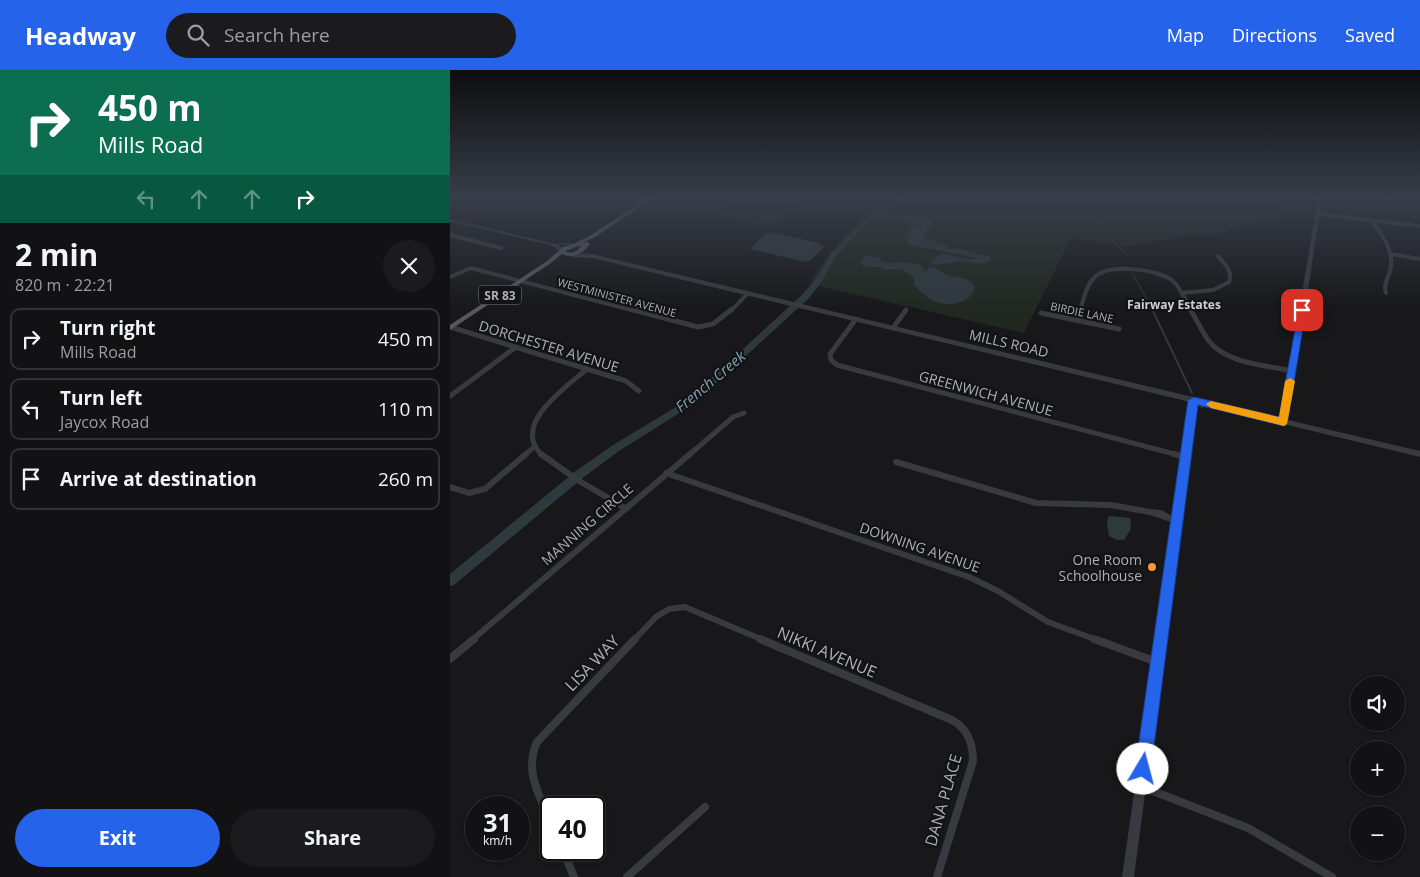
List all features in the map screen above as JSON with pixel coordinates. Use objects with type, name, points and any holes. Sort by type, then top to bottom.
[{"type":"main road","points":[[593,236],[584,248],[570,255],[564,254],[563,250],[593,236]]},
{"type":"main road","points":[[575,244],[583,245],[584,248]]},
{"type":"main road","name":"SR 83","points":[[450,328],[549,262],[563,250]]},
{"type":"main road","name":"SR 83","points":[[549,262],[570,255]]},
{"type":"street","points":[[452,236],[501,248]]},
{"type":"street","points":[[517,236],[552,244],[575,244]]},
{"type":"street","points":[[1284,422],[1316,236]]},
{"type":"street","points":[[1382,236],[1387,243],[1393,265],[1390,277],[1384,287],[1386,293]]},
{"type":"street","points":[[450,241],[457,237]]},
{"type":"street","points":[[552,244],[563,250]]},
{"type":"street","name":"MILLS ROAD","points":[[584,248],[592,256]]},
{"type":"street","points":[[1391,254],[1420,259]]},
{"type":"street","name":"MILLS ROAD","points":[[570,255],[592,256],[1420,454]]},
{"type":"street","points":[[1182,293],[1213,290],[1228,282],[1231,277],[1230,269],[1218,256]]},
{"type":"street","name":"WESTMINISTER AVENUE","points":[[450,277],[471,268],[701,328],[716,323],[748,293]]},
{"type":"street","points":[[1077,320],[1092,281],[1102,272],[1145,270],[1157,272],[1173,280],[1210,343],[1219,351],[1236,358],[1292,371]]},
{"type":"street","points":[[893,328],[906,310]]},
{"type":"street","name":"BIRDIE LANE","points":[[1041,312],[1119,329]]},
{"type":"street","name":"GREENWICH AVENUE","points":[[856,319],[830,354],[831,360],[837,365],[1186,457]]},
{"type":"street","name":"DORCHESTER AVENUE","points":[[450,328],[626,381],[639,391]]},
{"type":"street","points":[[450,396],[516,347]]},
{"type":"street","points":[[587,369],[551,400],[540,413],[533,428],[535,446],[543,456],[625,508]]},
{"type":"street","points":[[1128,877],[1158,662],[1174,519],[1186,457],[1194,400]]},
{"type":"street","name":"MANNING CIRCLE","points":[[450,659],[733,416],[744,413]]},
{"type":"street","points":[[450,487],[469,493],[485,489],[535,446]]},
{"type":"street","points":[[896,462],[1036,503],[1064,505],[1111,504],[1150,512],[1167,520],[1174,519]]},
{"type":"street","name":"DOWNING AVENUE","points":[[666,473],[969,577],[998,591],[1048,622],[1158,662]]},
{"type":"street","name":"NIKKI AVENUE","points":[[674,608],[685,607],[701,613],[952,720],[966,731]]},
{"type":"street","name":"LISA WAY","points":[[540,796],[530,770],[530,759],[535,746],[544,733],[656,617],[674,608]]},
{"type":"street","name":"DANA PLACE","points":[[937,877],[972,764],[972,748],[966,731]]},
{"type":"street","points":[[1140,786],[1248,828],[1332,877]]},
{"type":"street","points":[[627,877],[706,807]]},
{"type":"street","points":[[567,861],[574,877]]},
{"type":"shaded area","points":[[762,236],[786,236],[819,243],[824,247],[811,260],[806,262],[750,249]]},
{"type":"shaded area","points":[[845,236],[1200,236],[1179,237],[1124,247],[1071,238],[1024,333],[810,284],[816,272]]},
{"type":"shaded area","points":[[924,236],[924,238],[948,246],[949,249],[956,248],[988,255],[991,259],[984,264],[963,261],[934,265],[931,263],[940,255],[965,259],[977,258],[910,245],[903,237]]},
{"type":"shaded area","points":[[865,257],[880,258],[882,262],[913,263],[925,272],[930,267],[935,268],[949,276],[968,280],[975,286],[973,292],[966,300],[954,304],[936,302],[919,290],[914,285],[914,278],[902,269],[884,270],[880,267],[867,267],[860,264]]},
{"type":"shaded area","points":[[1109,516],[1130,518],[1131,529],[1124,540],[1117,540],[1109,536],[1107,522]]},
{"type":"waterway","name":"French Creek","points":[[450,581],[580,474],[616,448],[689,403],[805,297],[819,280],[832,256],[852,236]]},
{"type":"waterway","points":[[1109,236],[1128,256]]},
{"type":"waterway","points":[[1133,274],[1153,310]]},
{"type":"waterway","points":[[1153,310],[1192,393]]},
{"type":"slow traffic","points":[[1211,404],[1284,422],[1290,381]]},
{"type":"place","name":"One Room Schoolhouse","points":[[1152,567]]},
{"type":"district","name":"Fairway Estates","points":[[1174,304]]},
{"type":"route","points":[[1143,769],[1194,400],[1284,422],[1302,310]]}]
